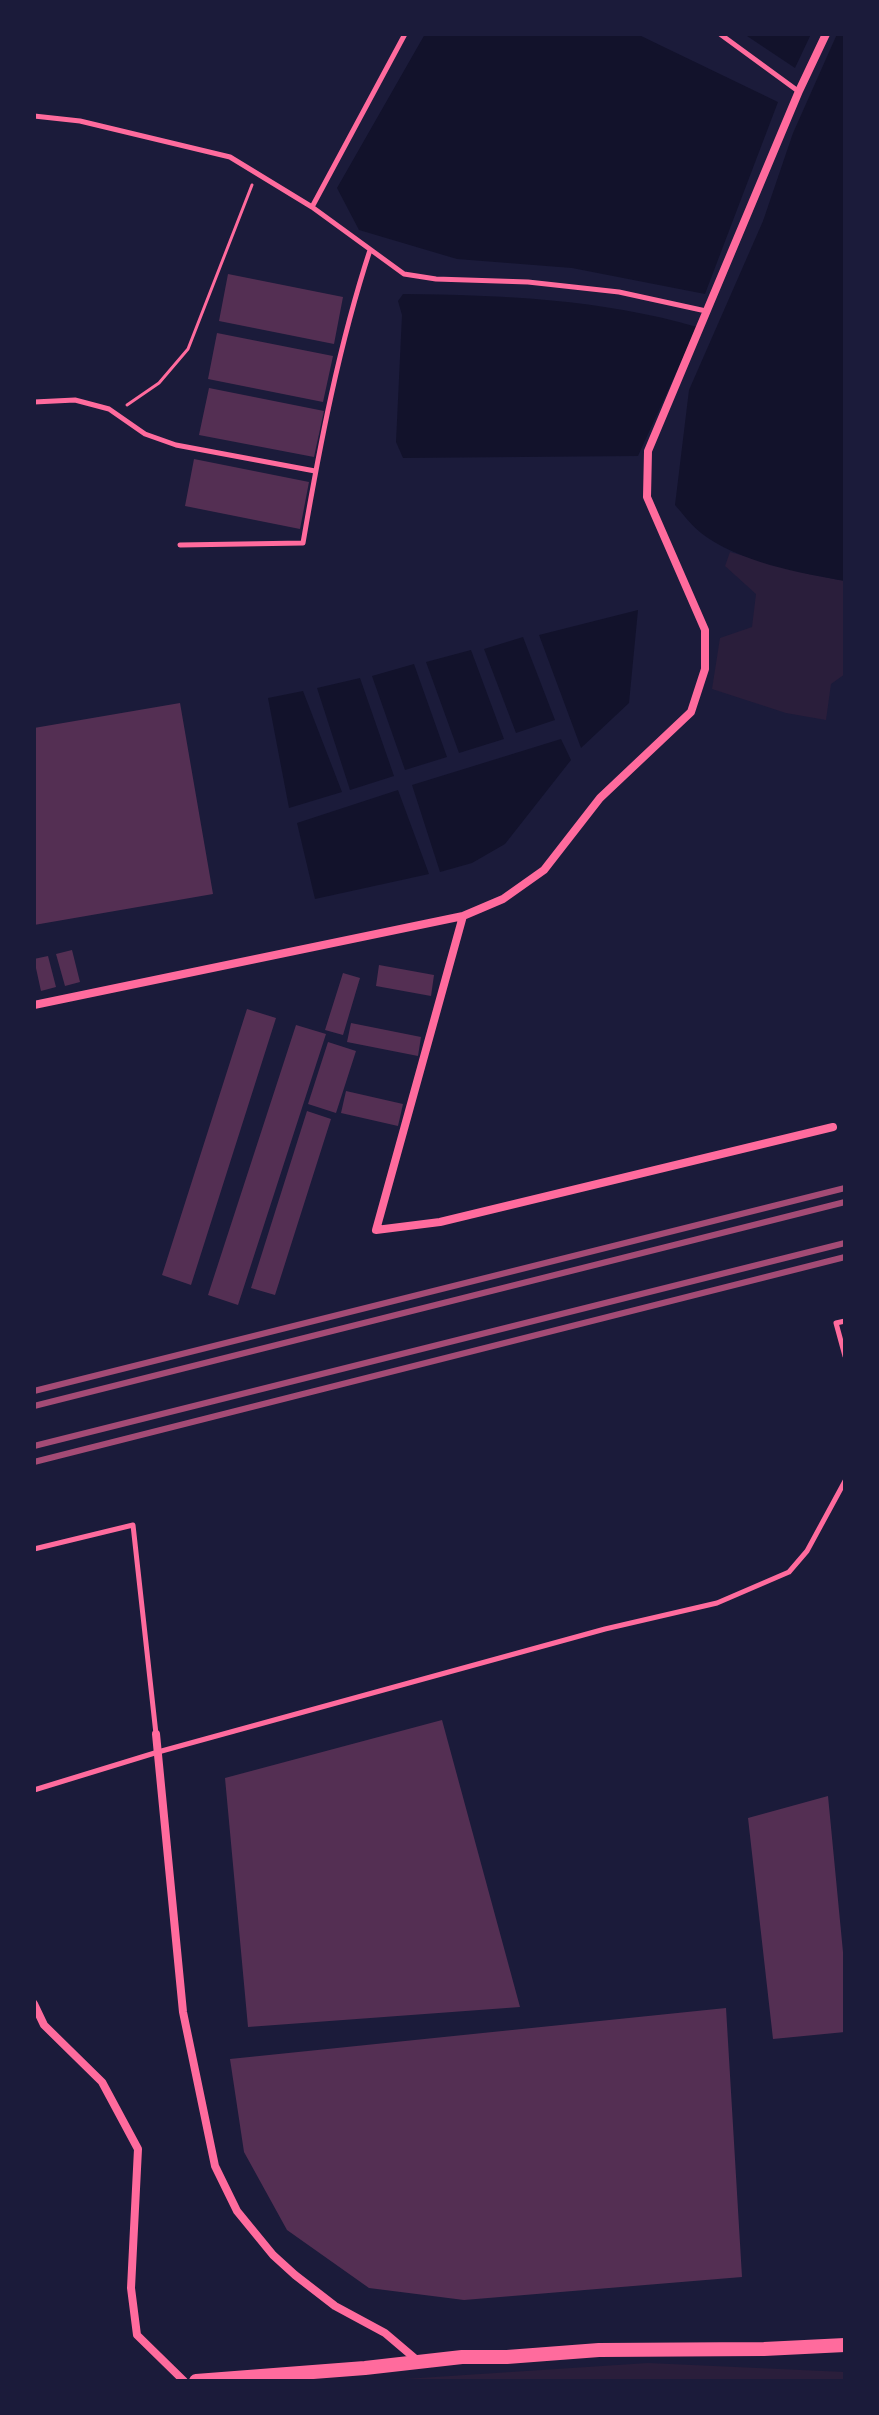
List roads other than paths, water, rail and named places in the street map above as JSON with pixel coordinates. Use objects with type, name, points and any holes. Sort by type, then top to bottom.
[{"type":"street","points":[[34,1005],[463,916],[503,899],[544,870],[600,798],[691,712],[705,669],[705,630],[647,497],[648,451],[709,312],[799,91],[826,34]]},
{"type":"street","points":[[463,916],[376,1230],[440,1222],[833,1127]]},
{"type":"street","points":[[156,1734],[183,2012],[215,2166],[237,2211],[273,2255],[335,2306],[385,2333],[418,2361]]},
{"type":"street","points":[[34,2004],[44,2025],[102,2082],[138,2149],[131,2288],[137,2335],[184,2381]]},
{"type":"street","points":[[196,2381],[418,2361],[599,2350],[845,2345]]},
{"type":"lane","points":[[312,207],[405,34]]},
{"type":"lane","points":[[720,34],[799,91]]},
{"type":"lane","points":[[34,116],[80,121],[230,157],[312,207],[404,274],[619,292],[709,312]]},
{"type":"lane","points":[[180,545],[303,543],[315,471],[349,315],[370,250]]},
{"type":"lane","points":[[34,402],[75,400],[109,409],[145,434],[176,445],[315,471]]},
{"type":"lane","points":[[845,1321],[836,1323],[845,1356]]},
{"type":"lane","points":[[34,1790],[158,1752],[605,1629],[717,1603],[789,1572],[807,1551],[845,1481]]},
{"type":"lane","points":[[34,1549],[133,1525],[156,1734]]},
{"type":"railway","points":[[34,1391],[845,1188]]},
{"type":"railway","points":[[34,1406],[845,1202]]},
{"type":"railway","points":[[34,1446],[845,1243]]},
{"type":"railway","points":[[34,1462],[845,1257]]}]
